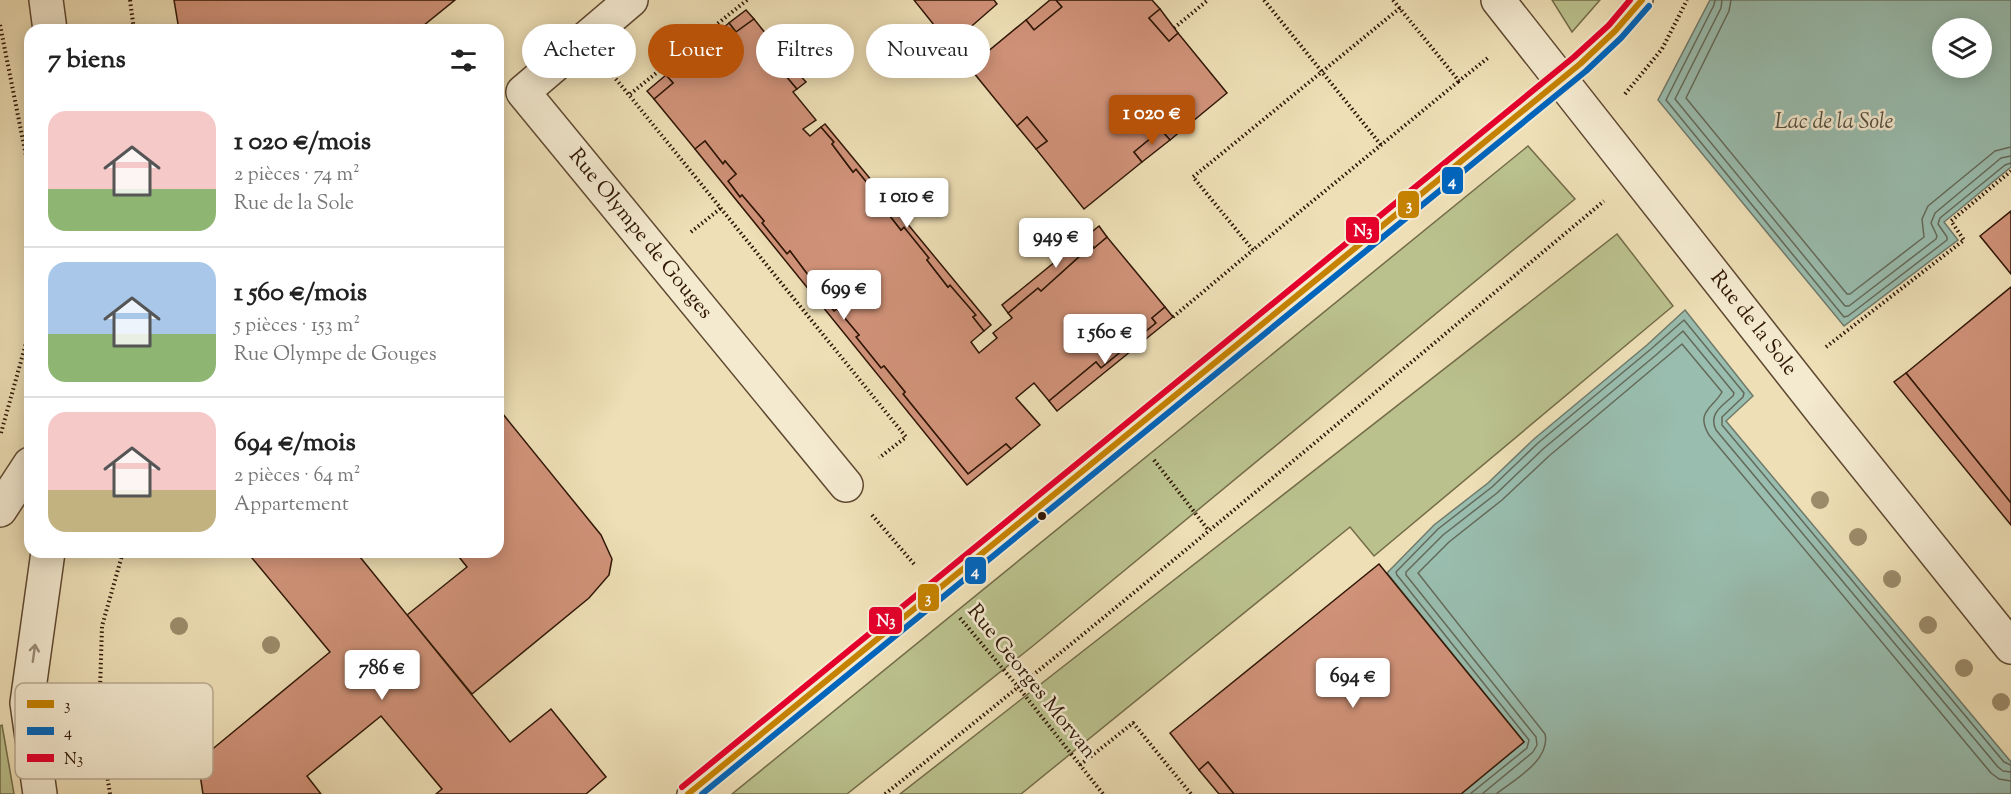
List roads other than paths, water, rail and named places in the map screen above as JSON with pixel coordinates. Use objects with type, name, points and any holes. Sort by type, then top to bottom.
[{"type":"street","points":[[46,0],[49,24]]},
{"type":"street","name":"Rue Olympe de Gouges","points":[[631,0],[523,92],[846,485]]},
{"type":"street","name":"Rue de la Sole","points":[[1498,0],[1824,414],[2011,646]]},
{"type":"street","points":[[0,510],[24,473]]},
{"type":"street","points":[[30,683],[47,558]]},
{"type":"street","points":[[37,779],[39,794]]},
{"type":"lane","points":[[688,794],[1561,80],[1616,32],[1642,0]]},
{"type":"water","name":"Lac de la Sole","points":[[1710,0],[2011,0],[2011,167],[1944,222],[1958,240],[1844,326],[1658,100]]},
{"type":"water","points":[[1685,310],[1753,396],[1726,421],[2011,762],[2011,794],[1461,794],[1524,742],[1387,573],[1434,525],[1488,483],[1534,439],[1647,345]]}]
